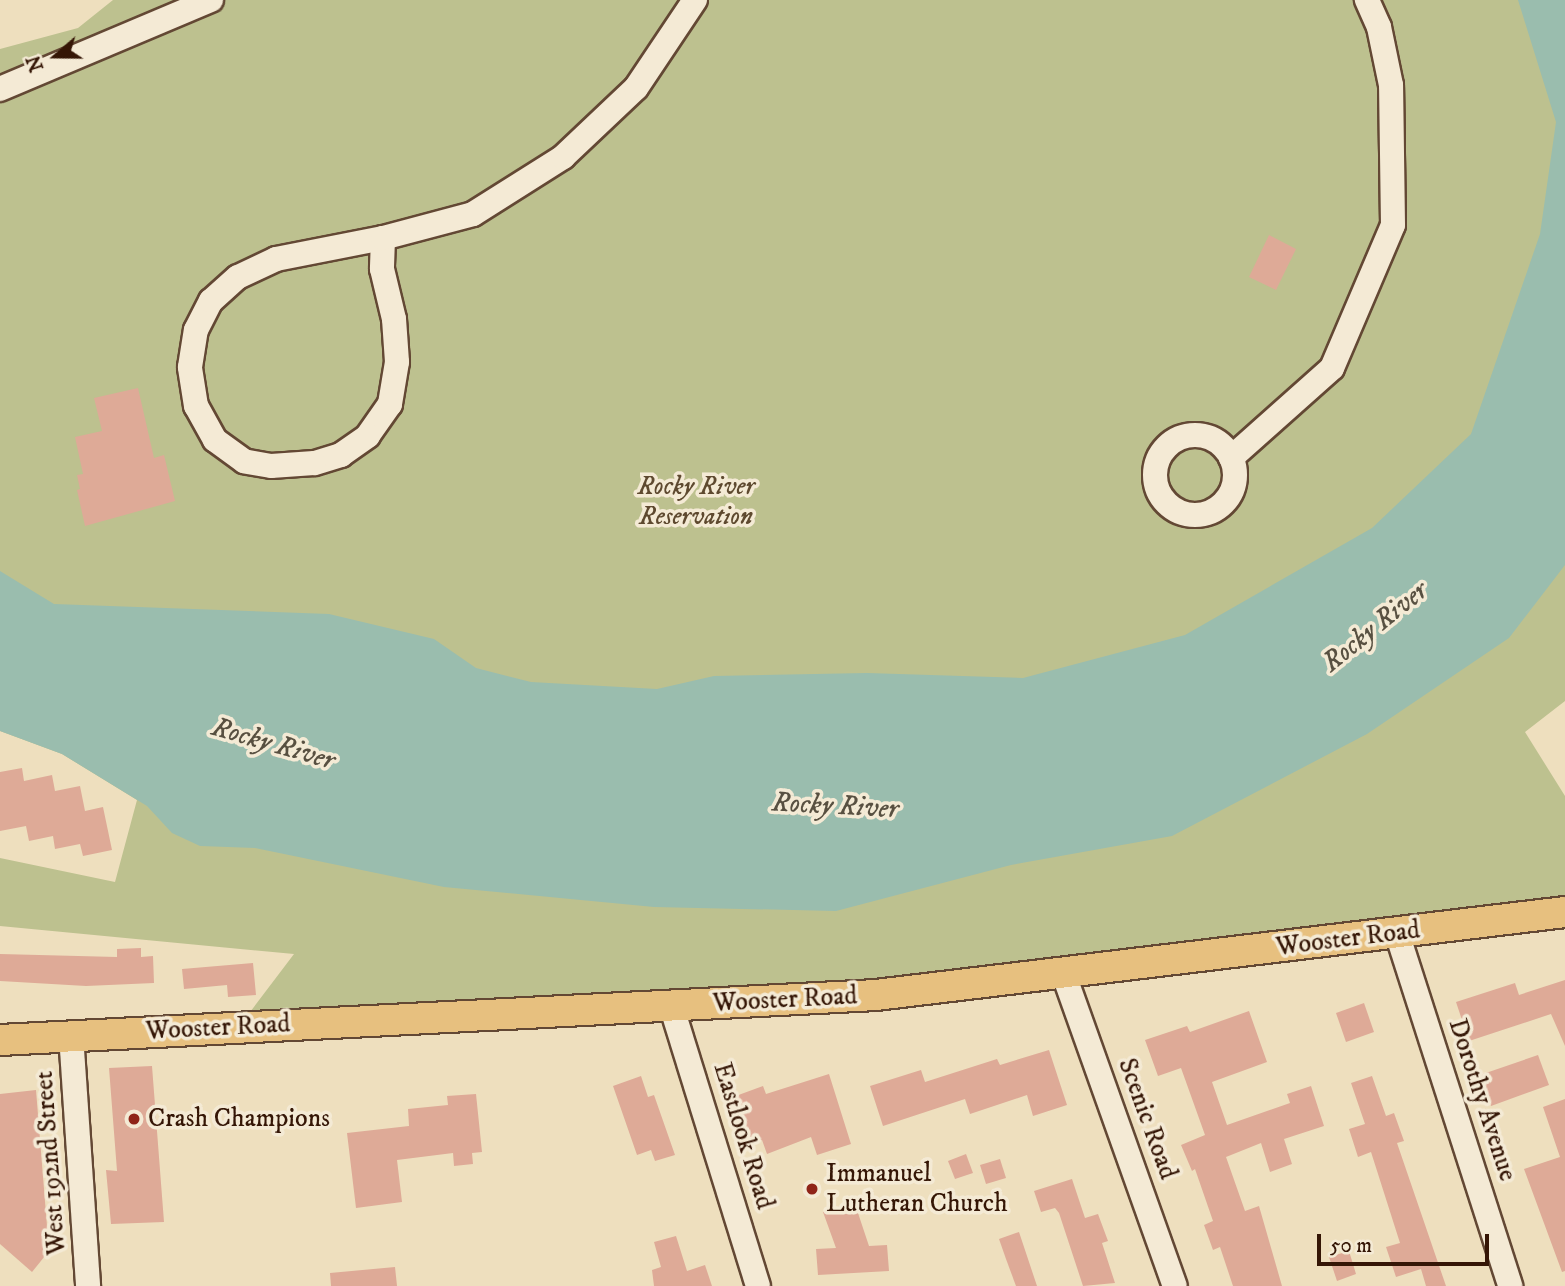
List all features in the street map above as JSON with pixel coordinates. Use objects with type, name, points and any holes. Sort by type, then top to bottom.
[{"type":"main road","name":"Wooster Road","points":[[0,1040],[876,995],[1565,912]]},
{"type":"street","points":[[0,89],[211,0]]},
{"type":"street","points":[[383,238],[382,269],[394,319],[397,362],[390,404],[368,436],[341,455],[314,463],[271,466],[244,461],[215,440],[196,406],[190,367],[196,330],[211,301],[238,277],[276,259],[383,238],[473,214],[563,157],[636,88],[695,0]]},
{"type":"street","points":[[1231,458],[1332,368],[1393,225],[1391,85],[1379,27],[1367,0]]},
{"type":"street","name":"Dorothy Avenue","points":[[1397,933],[1510,1286]]},
{"type":"street","name":"Scenic Road","points":[[1063,972],[1175,1286]]},
{"type":"street","name":"Eastlook Road","points":[[671,1004],[758,1286]]},
{"type":"street","name":"West 192nd Street","points":[[71,1035],[88,1250],[88,1286]]},
{"type":"green space","name":"Rocky River Reservation","points":[[113,0],[1565,0],[1565,701],[1525,732],[1565,796],[1565,900],[905,996],[241,1024],[294,954],[0,926],[0,858],[115,882],[137,800],[62,754],[0,731],[0,49],[78,28]]},
{"type":"water","name":"Rocky River","points":[[1518,0],[1565,0],[1565,565],[1509,638],[1367,734],[1172,836],[1011,865],[836,911],[654,907],[444,887],[255,848],[200,846],[172,833],[147,806],[62,754],[0,731],[0,571],[54,604],[329,614],[434,639],[476,668],[531,682],[657,689],[714,676],[867,673],[1023,678],[1185,635],[1372,528],[1471,434],[1540,234],[1556,122]]},
{"type":"building","points":[[1269,235],[1296,249],[1276,290],[1249,277]]},
{"type":"building","points":[[138,388],[154,458],[164,455],[175,501],[85,526],[77,490],[80,489],[77,475],[83,474],[75,437],[102,431],[94,398]]},
{"type":"building","points":[[22,768],[24,781],[52,775],[55,791],[80,786],[85,811],[103,807],[112,850],[83,856],[80,844],[55,849],[53,836],[29,841],[26,826],[0,831],[0,772]]},
{"type":"building","points":[[141,948],[141,957],[153,956],[154,983],[86,986],[0,981],[0,954],[117,957],[117,949]]},
{"type":"building","points":[[253,963],[256,995],[228,997],[227,985],[184,989],[182,969]]},
{"type":"building","points":[[1565,980],[1565,1046],[1551,1014],[1469,1041],[1456,1002],[1515,983],[1519,995]]},
{"type":"building","points":[[1364,1003],[1374,1032],[1346,1042],[1336,1013]]},
{"type":"building","points":[[1249,1011],[1267,1062],[1212,1082],[1227,1125],[1290,1103],[1287,1094],[1311,1086],[1324,1126],[1284,1139],[1292,1164],[1270,1172],[1261,1143],[1226,1157],[1245,1211],[1259,1206],[1282,1286],[1233,1286],[1220,1247],[1213,1250],[1204,1225],[1213,1221],[1195,1169],[1192,1171],[1181,1145],[1205,1135],[1181,1068],[1158,1076],[1145,1040],[1187,1026],[1190,1032]]},
{"type":"building","points":[[1049,1050],[1067,1105],[1033,1116],[1027,1095],[970,1114],[965,1099],[883,1126],[870,1086],[921,1070],[925,1082],[997,1059],[1000,1065]]},
{"type":"building","points":[[1538,1055],[1549,1085],[1491,1106],[1480,1075]]},
{"type":"building","name":"Crash Champions","points":[[152,1066],[164,1222],[111,1224],[106,1170],[117,1171],[109,1068]]},
{"type":"building","points":[[829,1074],[851,1144],[817,1155],[811,1137],[767,1154],[762,1140],[751,1144],[733,1097],[763,1086],[766,1094]]},
{"type":"building","points":[[641,1076],[648,1097],[654,1095],[675,1155],[655,1161],[651,1150],[637,1155],[613,1086]]},
{"type":"building","points":[[1372,1076],[1386,1116],[1394,1113],[1404,1141],[1397,1143],[1446,1286],[1426,1286],[1421,1269],[1396,1277],[1386,1247],[1400,1243],[1371,1152],[1358,1157],[1349,1129],[1365,1124],[1351,1083]]},
{"type":"building","points":[[36,1090],[49,1251],[32,1272],[0,1244],[0,1094]]},
{"type":"building","points":[[476,1094],[482,1152],[472,1153],[473,1164],[454,1166],[453,1153],[397,1160],[402,1202],[356,1208],[347,1133],[409,1126],[408,1109],[448,1105],[447,1096]]},
{"type":"building","points":[[1565,1099],[1565,1271],[1562,1272],[1524,1169],[1560,1157],[1543,1107]]},
{"type":"building","points":[[966,1154],[973,1173],[955,1179],[948,1161]]},
{"type":"building","points":[[1000,1159],[1006,1178],[986,1184],[980,1165]]},
{"type":"building","points":[[1072,1179],[1085,1218],[1098,1214],[1108,1241],[1102,1243],[1115,1283],[1083,1286],[1059,1213],[1055,1208],[1041,1212],[1034,1191]]},
{"type":"building","points":[[854,1201],[869,1246],[887,1245],[889,1271],[818,1275],[816,1249],[836,1248],[823,1212]]},
{"type":"building","points":[[1019,1232],[1037,1286],[1016,1286],[999,1239]]},
{"type":"building","points":[[676,1236],[687,1271],[705,1265],[712,1286],[654,1286],[652,1270],[661,1267],[654,1242]]},
{"type":"building","points":[[1349,1251],[1356,1274],[1337,1281],[1329,1257]]},
{"type":"building","points":[[395,1267],[397,1286],[331,1286],[330,1273]]},
{"type":"place","name":"Crash Champions","points":[[134,1119]]},
{"type":"place","name":"Immanuel Lutheran Church","points":[[812,1189]]}]
